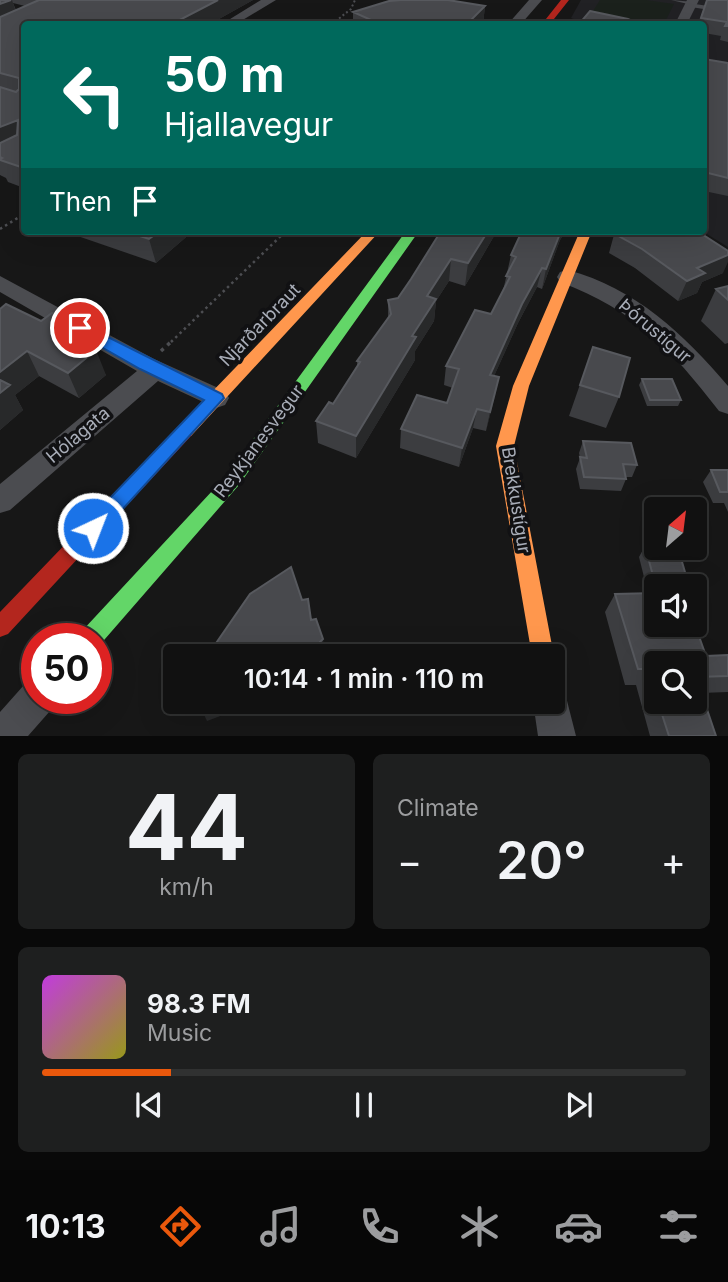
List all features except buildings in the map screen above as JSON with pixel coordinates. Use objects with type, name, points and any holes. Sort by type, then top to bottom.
[{"type":"street","points":[[234,21],[270,0]]},
{"type":"street","points":[[517,21],[536,0]]},
{"type":"street","points":[[548,21],[565,0]]},
{"type":"street","points":[[683,21],[692,3]]},
{"type":"street","name":"Njarðarbraut","points":[[0,627],[370,235]]},
{"type":"street","name":"Reykjanesvegur","points":[[104,623],[233,480],[410,235]]},
{"type":"street","name":"Brekkustígur","points":[[540,644],[505,446],[521,386],[584,235]]},
{"type":"street","name":"Þórustígur","points":[[568,276],[622,300],[640,314],[702,372],[728,404]]},
{"type":"street","points":[[3,289],[150,367],[216,398]]},
{"type":"street","name":"Hólagata","points":[[0,501],[150,367]]},
{"type":"street","points":[[4,736],[23,714]]},
{"type":"street","points":[[553,714],[557,736]]},
{"type":"lane","points":[[674,0],[728,11]]},
{"type":"path","points":[[336,21],[351,9],[355,0]]},
{"type":"path","points":[[0,229],[21,216]]},
{"type":"path","points":[[150,367],[282,235]]},
{"type":"shaded area","points":[[581,0],[728,0],[728,247],[707,234],[707,21],[579,21],[571,18]]},
{"type":"shaded area","points":[[600,0],[646,0],[674,4],[666,21],[587,21]]},
{"type":"traffic: fast","points":[[104,623],[233,480],[410,235]]},
{"type":"traffic: slow","points":[[185,431],[370,235]]},
{"type":"traffic: slow","points":[[541,644],[505,446],[521,386],[584,235]]},
{"type":"traffic: jam","points":[[548,21],[565,0]]},
{"type":"traffic: jam","points":[[0,627],[185,431]]},
{"type":"route","points":[[80,328],[145,365],[216,398],[93,528]]}]
